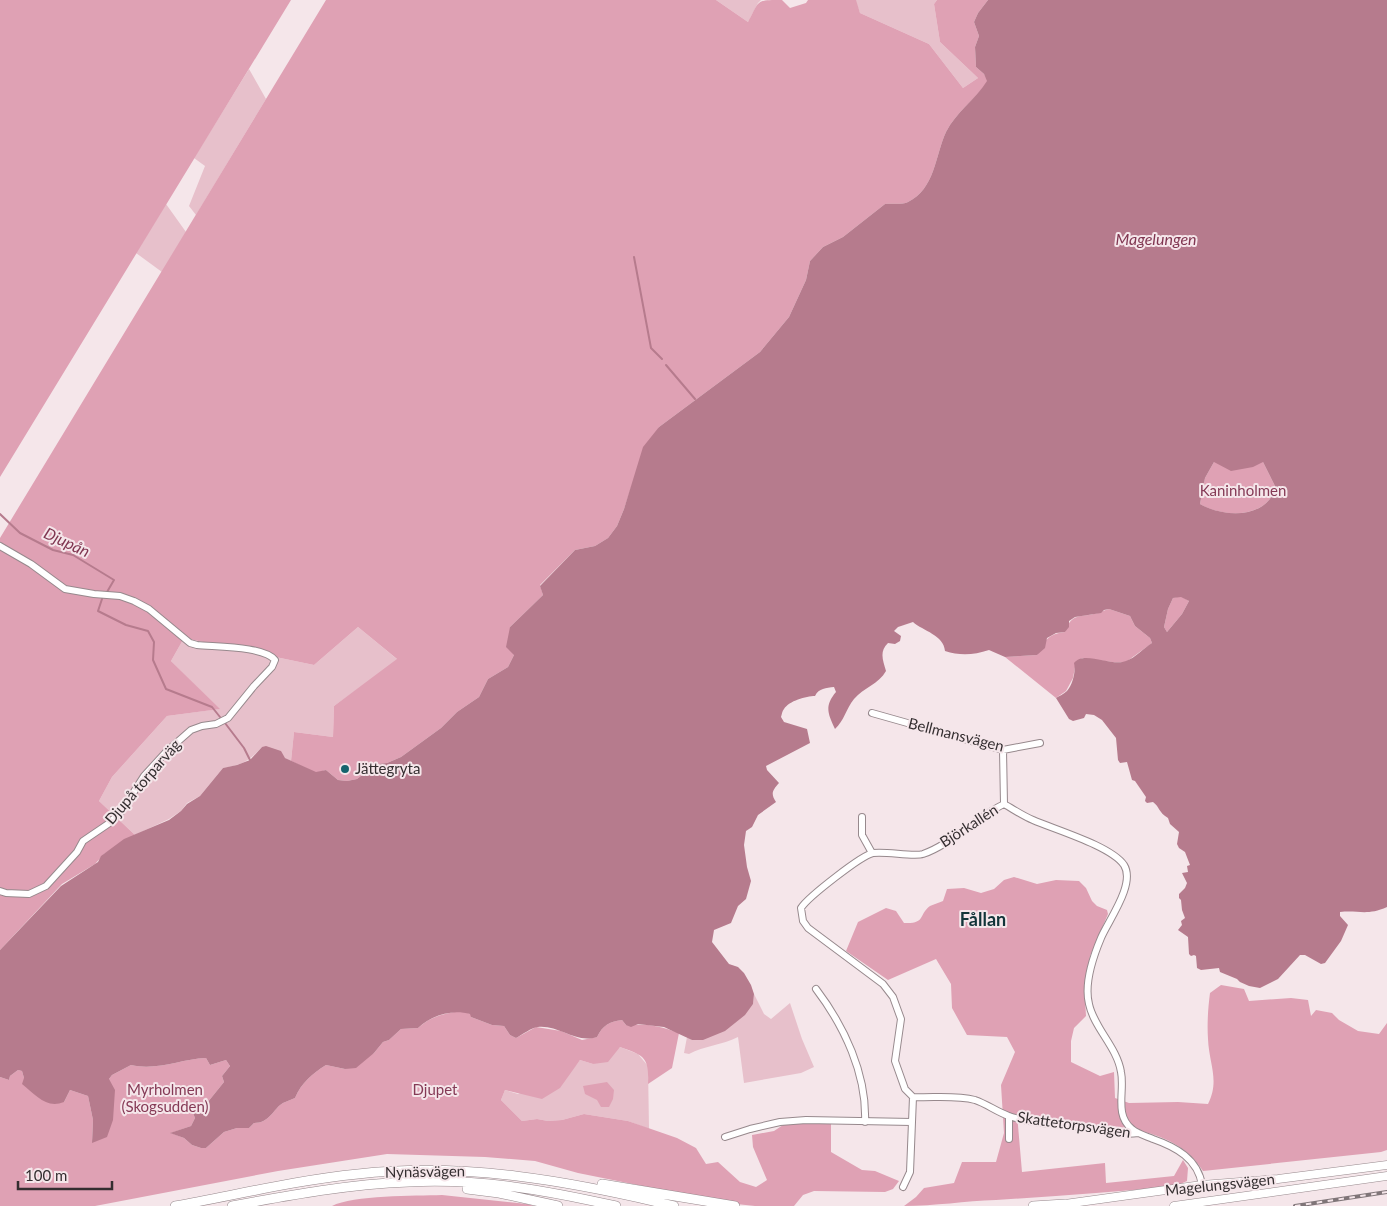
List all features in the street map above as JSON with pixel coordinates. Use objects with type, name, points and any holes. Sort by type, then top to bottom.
[{"type":"highway","name":"Nynäsvägen","points":[[175,1206],[359,1174],[447,1170],[500,1173],[535,1178],[616,1192],[674,1206]]},
{"type":"highway","points":[[535,1178],[592,1182],[735,1206]]},
{"type":"highway","points":[[410,1182],[499,1193],[558,1206]]},
{"type":"highway","name":"Nynäsvägen","points":[[232,1206],[324,1190],[410,1182],[446,1182],[505,1186],[616,1206]]},
{"type":"highway","points":[[1033,1206],[1066,1204]]},
{"type":"main road","name":"Magelungsvägen","points":[[1066,1204],[1202,1185],[1278,1179],[1387,1165]]},
{"type":"main road","name":"Magelungsvägen","points":[[1174,1206],[1205,1204],[1387,1176]]},
{"type":"main road","points":[[1202,1185],[1205,1204]]},
{"type":"street","name":"Djupå torparväg","points":[[0,546],[31,564],[65,589],[120,596],[134,601],[149,609],[190,643],[254,650],[270,655],[275,660],[272,667],[228,718],[216,724],[191,730],[166,752],[144,776],[121,812],[108,824],[95,831],[83,841],[66,866],[46,886],[29,894],[0,891]]},
{"type":"street","name":"Bellmansvägen","points":[[872,713],[1003,750],[1040,743]]},
{"type":"street","points":[[1003,750],[1004,804]]},
{"type":"street","name":"Björkallén","points":[[872,853],[921,855],[940,846],[1004,804],[1032,820],[1111,853],[1124,866],[1126,884],[1101,938],[1088,984],[1087,996],[1089,1006],[1112,1048],[1122,1073],[1123,1116],[1126,1123],[1138,1134]]},
{"type":"street","points":[[862,817],[862,835],[872,853],[810,898],[801,908],[801,914],[808,928],[883,984],[893,997],[901,1020],[895,1062],[898,1075],[905,1089],[913,1097],[910,1172],[903,1187]]},
{"type":"street","points":[[816,989],[829,1006],[852,1050],[862,1083],[865,1122]]},
{"type":"street","name":"Skattetorpsvägen","points":[[913,1097],[973,1100],[989,1105],[1009,1116],[1052,1125],[1138,1134]]},
{"type":"street","name":"Skattetorpsvägen","points":[[1009,1116],[1009,1139]]},
{"type":"street","points":[[725,1137],[780,1122],[806,1120],[912,1122]]},
{"type":"street","points":[[1138,1134],[1165,1144],[1187,1157],[1197,1169],[1202,1185]]},
{"type":"street","name":"Magelungsvägen","points":[[1054,1206],[1066,1204]]},
{"type":"shaded area","points":[[716,0],[761,0],[748,22]]},
{"type":"shaded area","points":[[855,0],[937,0],[934,4],[940,42],[978,78],[963,88],[929,44],[860,13]]},
{"type":"shaded area","points":[[249,69],[266,99],[196,215],[189,206],[205,166],[194,158]]},
{"type":"shaded area","points":[[166,204],[186,232],[162,272],[136,253]]},
{"type":"shaded area","points":[[358,627],[398,660],[334,706],[333,737],[294,732],[291,761],[262,747],[245,762],[223,768],[200,796],[187,803],[181,811],[169,819],[135,835],[99,801],[112,777],[167,716],[219,709],[171,661],[184,638],[314,665]]},
{"type":"shaded area","points":[[754,994],[764,1014],[771,1019],[790,1003],[814,1067],[801,1073],[744,1083],[738,1037],[689,1054],[684,1053],[687,1037],[692,1040],[753,1004]]},
{"type":"shaded area","points":[[620,1047],[638,1054],[648,1066],[649,1129],[628,1121],[584,1114],[562,1120],[548,1121],[537,1119],[522,1121],[501,1100],[505,1090],[518,1094],[571,1071],[580,1060],[593,1064]]},
{"type":"green space","points":[[0,0],[291,0],[0,477]]},
{"type":"green space","points":[[326,0],[716,0],[748,22],[757,5],[767,0],[782,0],[790,8],[806,3],[808,0],[856,0],[860,13],[929,44],[963,88],[978,78],[940,42],[934,4],[937,0],[988,0],[974,22],[979,36],[975,47],[976,67],[984,74],[988,81],[950,125],[942,141],[933,171],[924,189],[906,203],[885,204],[843,237],[823,247],[810,261],[806,280],[789,317],[760,352],[659,427],[634,479],[617,526],[608,538],[595,546],[575,550],[540,585],[543,595],[510,627],[514,655],[508,667],[488,679],[479,697],[457,712],[441,728],[401,757],[387,763],[376,764],[357,779],[338,780],[326,770],[316,773],[291,761],[294,732],[333,737],[334,706],[397,659],[358,627],[314,665],[184,638],[171,661],[220,709],[167,716],[112,777],[99,801],[135,835],[104,854],[95,864],[62,884],[0,950],[0,538]]},
{"type":"green space","name":"Kaninholmen","points":[[1214,462],[1263,462],[1275,486],[1270,499],[1262,506],[1245,513],[1216,511],[1200,504],[1205,478]]},
{"type":"green space","points":[[1181,596],[1189,601],[1182,614],[1167,632],[1164,627],[1168,609],[1173,598]]},
{"type":"green space","points":[[1109,609],[1130,616],[1135,626],[1150,638],[1152,643],[1126,662],[1082,658],[1075,667],[1073,678],[1066,691],[1056,698],[1005,657],[1037,655],[1050,636],[1065,632],[1071,621],[1077,617]]},
{"type":"green space","points":[[1014,877],[1037,884],[1056,880],[1079,881],[1086,888],[1092,901],[1097,906],[1107,910],[1108,914],[1090,956],[1085,999],[1086,1016],[1074,1028],[1071,1041],[1071,1062],[1100,1076],[1114,1072],[1115,1098],[1129,1103],[1178,1102],[1208,1104],[1214,1079],[1208,1039],[1209,999],[1210,993],[1221,985],[1244,989],[1249,1001],[1291,998],[1308,1000],[1311,1016],[1316,1010],[1332,1013],[1339,1020],[1358,1031],[1379,1034],[1387,1023],[1387,1150],[1203,1171],[1190,1155],[1156,1135],[1115,1127],[1036,1119],[1017,1114],[1022,1172],[1105,1163],[1106,1183],[1174,1176],[1183,1160],[1188,1168],[1187,1181],[1176,1186],[1131,1190],[904,1206],[924,1188],[954,1183],[962,1162],[996,1162],[1004,1133],[1001,1085],[1015,1052],[1007,1037],[967,1035],[952,1008],[951,984],[936,959],[888,980],[846,951],[858,922],[886,908],[896,911],[904,923],[916,922],[921,918],[926,909],[943,901],[947,889],[964,888],[981,893],[994,889],[1004,880]]},
{"type":"green space","name":"Djupet","points":[[460,1011],[471,1014],[471,1017],[492,1025],[504,1026],[510,1035],[516,1038],[536,1027],[561,1031],[582,1040],[597,1037],[607,1025],[622,1020],[626,1025],[640,1024],[679,1033],[672,1068],[648,1084],[648,1068],[644,1059],[620,1047],[608,1062],[593,1064],[580,1060],[560,1088],[542,1099],[505,1090],[501,1100],[522,1121],[537,1119],[548,1121],[562,1120],[584,1114],[628,1121],[677,1138],[696,1148],[706,1164],[718,1162],[740,1182],[756,1187],[767,1180],[753,1147],[752,1135],[774,1131],[783,1125],[831,1123],[831,1152],[862,1170],[875,1171],[899,1181],[893,1189],[885,1192],[814,1191],[803,1195],[794,1206],[755,1206],[727,1203],[578,1173],[535,1161],[485,1157],[387,1154],[278,1171],[95,1206],[0,1206],[0,1077],[9,1080],[10,1076],[18,1070],[22,1071],[24,1078],[64,1102],[70,1090],[88,1096],[93,1120],[92,1143],[109,1079],[112,1075],[131,1065],[150,1067],[206,1058],[210,1065],[226,1060],[230,1066],[222,1076],[224,1082],[203,1108],[193,1113],[195,1118],[191,1126],[171,1133],[184,1138],[192,1145],[206,1148],[224,1132],[237,1128],[249,1128],[254,1123],[264,1121],[283,1103],[295,1098],[308,1079],[326,1065],[345,1069],[374,1053],[383,1042],[389,1040],[401,1029],[418,1028],[433,1018]]},
{"type":"green space","points":[[607,1082],[614,1090],[613,1099],[609,1107],[601,1107],[597,1100],[585,1094],[583,1086]]},
{"type":"green space","points":[[442,1195],[534,1206],[332,1206],[342,1202],[369,1198]]},
{"type":"water","name":"Magelungen","points":[[988,0],[1387,0],[1387,907],[1368,912],[1340,912],[1340,916],[1348,925],[1341,941],[1325,963],[1321,964],[1305,955],[1300,955],[1278,979],[1260,988],[1240,982],[1220,972],[1219,968],[1201,970],[1197,968],[1196,956],[1189,954],[1188,937],[1178,930],[1182,925],[1181,921],[1185,918],[1179,898],[1179,894],[1187,883],[1182,873],[1188,872],[1187,866],[1190,865],[1185,852],[1177,844],[1179,832],[1170,824],[1168,818],[1162,814],[1153,802],[1147,803],[1145,801],[1146,797],[1135,781],[1132,780],[1127,762],[1120,763],[1118,760],[1116,738],[1102,720],[1094,715],[1086,714],[1084,718],[1073,721],[1069,719],[1056,698],[1066,692],[1071,685],[1075,670],[1074,663],[1079,659],[1091,658],[1113,662],[1126,661],[1133,658],[1152,643],[1150,638],[1135,626],[1130,616],[1109,609],[1101,613],[1075,617],[1069,621],[1069,627],[1065,632],[1056,633],[1047,638],[1045,648],[1037,655],[1005,657],[989,650],[972,654],[945,651],[944,646],[937,637],[913,622],[898,627],[894,631],[901,636],[900,641],[895,644],[888,643],[883,650],[886,671],[854,699],[835,729],[828,710],[832,697],[836,692],[834,687],[821,690],[815,696],[794,701],[786,706],[783,711],[781,717],[784,722],[807,729],[810,743],[766,766],[767,770],[779,783],[773,792],[776,802],[758,815],[752,827],[746,831],[744,845],[751,881],[746,899],[738,906],[731,923],[714,930],[712,942],[729,964],[738,967],[744,973],[754,994],[753,1004],[745,1015],[725,1031],[703,1040],[692,1040],[664,1027],[638,1024],[631,1027],[622,1020],[607,1025],[597,1037],[582,1038],[546,1027],[538,1027],[516,1038],[510,1035],[504,1026],[492,1025],[471,1017],[470,1014],[456,1012],[443,1014],[418,1028],[401,1029],[389,1040],[383,1042],[374,1053],[356,1068],[345,1069],[326,1065],[308,1079],[295,1098],[283,1103],[264,1121],[254,1123],[249,1128],[237,1128],[224,1132],[206,1148],[192,1145],[184,1138],[170,1133],[191,1126],[195,1118],[193,1113],[203,1108],[224,1082],[222,1076],[230,1066],[226,1060],[210,1065],[206,1058],[150,1067],[131,1065],[112,1075],[109,1079],[115,1090],[113,1120],[107,1137],[92,1143],[93,1120],[88,1096],[70,1090],[64,1102],[52,1104],[42,1100],[22,1084],[24,1078],[22,1071],[18,1070],[10,1076],[9,1080],[0,1077],[0,950],[61,886],[98,862],[101,856],[124,839],[169,820],[187,804],[200,796],[223,768],[250,760],[262,747],[266,746],[281,751],[285,758],[316,772],[326,770],[338,780],[357,779],[376,764],[387,763],[401,757],[441,728],[457,712],[479,697],[488,679],[508,667],[514,655],[506,647],[510,627],[543,595],[540,586],[575,550],[595,546],[608,538],[617,526],[643,447],[659,427],[760,352],[789,317],[806,280],[810,261],[823,247],[843,237],[885,204],[908,202],[924,189],[933,171],[942,141],[950,125],[987,81],[984,74],[976,67],[975,47],[979,36],[974,22]],"holes":[[[1214,462],[1231,471],[1253,467],[1263,462],[1275,486],[1270,499],[1262,506],[1245,513],[1226,513],[1200,504],[1205,478]],[[1181,597],[1189,601],[1182,614],[1167,632],[1164,627],[1168,609],[1173,598]]]},
{"type":"waterway","points":[[634,257],[651,348],[662,359]]},
{"type":"waterway","points":[[666,365],[695,399]]},
{"type":"waterway","name":"Djupån","points":[[0,514],[20,533],[53,550],[73,555],[114,580],[107,592]]},
{"type":"waterway","name":"Djupån","points":[[102,599],[98,611],[126,625],[148,631],[154,642],[153,660],[166,689],[212,707],[220,717]]},
{"type":"waterway","name":"Djupån","points":[[225,723],[244,748],[250,760]]},
{"type":"railway","points":[[1295,1206],[1387,1192]]},
{"type":"place","name":"Jättegryta","points":[[345,769]]},
{"type":"district","name":"Fållan","points":[[983,920]]},
{"type":"park label","name":"Myrholmen (Skogsudden)","points":[[165,1098]]}]
